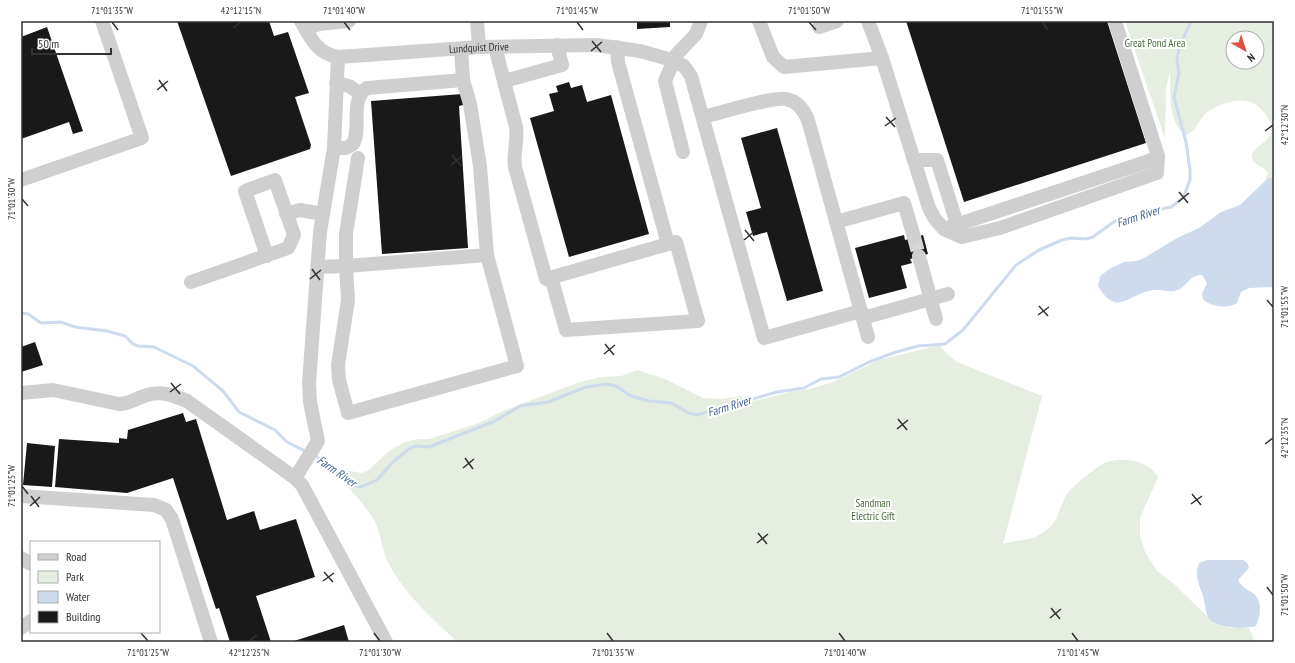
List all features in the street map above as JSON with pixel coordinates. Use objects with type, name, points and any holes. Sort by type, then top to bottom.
[{"type":"street","points":[[21,180],[142,138],[102,21]]},
{"type":"street","points":[[303,25],[349,21]]},
{"type":"street","points":[[477,21],[479,47]]},
{"type":"street","points":[[683,152],[665,86],[666,76],[673,60],[680,50],[696,34],[701,21]]},
{"type":"street","points":[[759,21],[773,57],[784,67],[882,58]]},
{"type":"street","points":[[819,27],[837,21]]},
{"type":"street","points":[[868,21],[882,58],[929,208],[935,219],[951,226],[962,237],[1000,228],[1157,173],[1158,156],[1115,21]]},
{"type":"street","name":"Lundquist Drive","points":[[303,25],[318,49],[338,57],[479,47],[591,44],[649,53],[673,60]]},
{"type":"street","points":[[504,81],[562,65],[557,45]]},
{"type":"street","points":[[495,47],[517,133],[513,154],[515,167],[546,279],[551,277],[676,242],[698,321],[566,330],[551,277]]},
{"type":"street","points":[[616,48],[618,62],[668,244]]},
{"type":"street","points":[[358,158],[346,234],[348,300],[338,365],[339,380],[348,413],[517,366],[486,255],[479,158],[470,104],[463,80],[461,49]]},
{"type":"street","points":[[295,478],[317,446],[318,439],[309,390],[323,214],[334,148],[338,57]]},
{"type":"street","points":[[673,60],[684,66],[691,76],[764,338],[948,294]]},
{"type":"street","points":[[334,148],[346,148],[355,141],[361,94],[367,88],[463,80]]},
{"type":"street","points":[[336,83],[349,86],[361,94]]},
{"type":"street","points":[[703,117],[776,100],[785,99],[799,106],[808,120],[868,337]]},
{"type":"street","points":[[914,160],[937,160],[951,226]]},
{"type":"street","points":[[191,282],[267,256],[288,248],[294,235],[275,180],[245,190],[267,256]]},
{"type":"street","points":[[836,222],[904,203],[914,237]]},
{"type":"street","points":[[286,214],[300,210],[323,214]]},
{"type":"street","points":[[318,267],[486,255]]},
{"type":"street","points":[[919,256],[936,319]]},
{"type":"street","points":[[21,393],[53,390],[126,404],[158,392],[171,394],[187,401],[295,478],[305,489],[386,642]]},
{"type":"street","points":[[21,496],[154,506],[166,510],[172,519],[211,642]]},
{"type":"street","points":[[21,558],[30,563]]},
{"type":"street","points":[[21,628],[30,622]]},
{"type":"green space","name":"Great Pond Area","points":[[1125,21],[1274,21],[1274,176],[1265,181],[1268,173],[1254,162],[1252,157],[1255,150],[1268,139],[1271,131],[1270,122],[1263,111],[1253,103],[1248,102],[1236,101],[1222,104],[1206,113],[1195,129],[1186,135],[1180,130],[1173,115],[1170,97],[1170,72],[1166,88],[1165,139]]},
{"type":"green space","name":"Sandman Electric Gift","points":[[939,345],[957,362],[1042,396],[1003,544],[1032,538],[1044,532],[1053,524],[1067,494],[1086,476],[1103,464],[1121,460],[1142,463],[1154,471],[1158,477],[1140,518],[1140,535],[1145,552],[1157,571],[1172,582],[1215,624],[1230,628],[1240,626],[1249,628],[1255,642],[458,642],[429,615],[402,585],[386,559],[377,525],[367,509],[341,476],[345,470],[361,473],[369,470],[389,451],[403,443],[417,439],[429,439],[479,423],[503,411],[577,383],[600,377],[621,376],[637,370],[665,379],[703,398],[722,399],[741,396],[750,402],[833,382],[879,360]]},
{"type":"water","points":[[1274,176],[1274,287],[1249,288],[1241,292],[1237,303],[1229,306],[1219,306],[1210,304],[1203,299],[1202,294],[1207,283],[1202,275],[1195,276],[1180,289],[1170,291],[1153,290],[1144,292],[1123,302],[1111,301],[1105,296],[1098,286],[1100,276],[1111,268],[1124,262],[1137,261],[1144,258],[1177,238],[1199,228],[1221,212],[1240,205],[1265,181]]},
{"type":"water","points":[[1207,560],[1243,560],[1248,564],[1249,568],[1238,580],[1258,598],[1260,614],[1256,626],[1238,628],[1223,626],[1211,621],[1208,617],[1197,576],[1199,563]]},
{"type":"building","points":[[177,21],[269,21],[274,36],[288,32],[309,93],[295,97],[311,145],[310,149],[231,176]]},
{"type":"building","points":[[637,21],[670,21],[670,27],[637,29]]},
{"type":"building","points":[[906,21],[1107,21],[1146,143],[964,202]]},
{"type":"building","points":[[47,27],[83,131],[73,134],[69,122],[21,139],[21,37]]},
{"type":"building","points":[[569,82],[571,88],[582,85],[587,102],[611,95],[649,234],[569,257],[530,118],[554,111],[549,94],[558,92],[556,86]]},
{"type":"building","points":[[462,94],[463,105],[459,106],[468,248],[382,254],[371,101]]},
{"type":"building","points":[[777,128],[823,291],[787,301],[767,232],[753,236],[746,212],[761,208],[741,138]]},
{"type":"building","points":[[904,235],[905,240],[923,235],[928,254],[910,259],[912,263],[901,266],[907,288],[869,298],[855,248]]},
{"type":"building","points":[[35,342],[43,365],[21,372],[21,347]]},
{"type":"building","points":[[183,413],[186,422],[196,419],[227,520],[254,511],[260,530],[296,519],[315,577],[256,596],[271,642],[230,642],[219,608],[216,609],[173,478],[127,493],[55,487],[59,439],[119,443],[119,438],[127,439],[128,430]]},
{"type":"building","points":[[27,443],[55,446],[52,487],[23,485]]},
{"type":"building","points":[[344,625],[349,642],[291,642]]},
{"type":"waterway","name":"Farm River","points":[[314,455],[339,472],[355,486],[361,487],[377,480],[393,462],[410,448],[416,446],[429,447],[495,421],[520,406],[548,402],[586,387],[607,384],[616,386],[631,396],[649,401],[671,403],[689,413],[697,415],[777,392],[804,388],[821,379],[839,377],[869,362],[896,352],[918,346],[945,344],[963,330],[1016,265],[1039,250],[1062,240],[1071,238],[1086,239],[1093,237],[1115,221],[1150,211],[1171,207],[1183,198],[1190,180],[1190,170],[1186,142],[1174,97],[1179,73],[1177,60],[1179,48],[1191,21]]},
{"type":"waterway","name":"Farm River","points":[[21,313],[28,314],[41,323],[61,322],[75,327],[107,331],[125,336],[133,344],[138,346],[154,347],[193,366],[223,391],[239,412],[275,430],[287,442],[307,452]]},
{"type":"tunnel","points":[[914,237],[919,256]]}]
